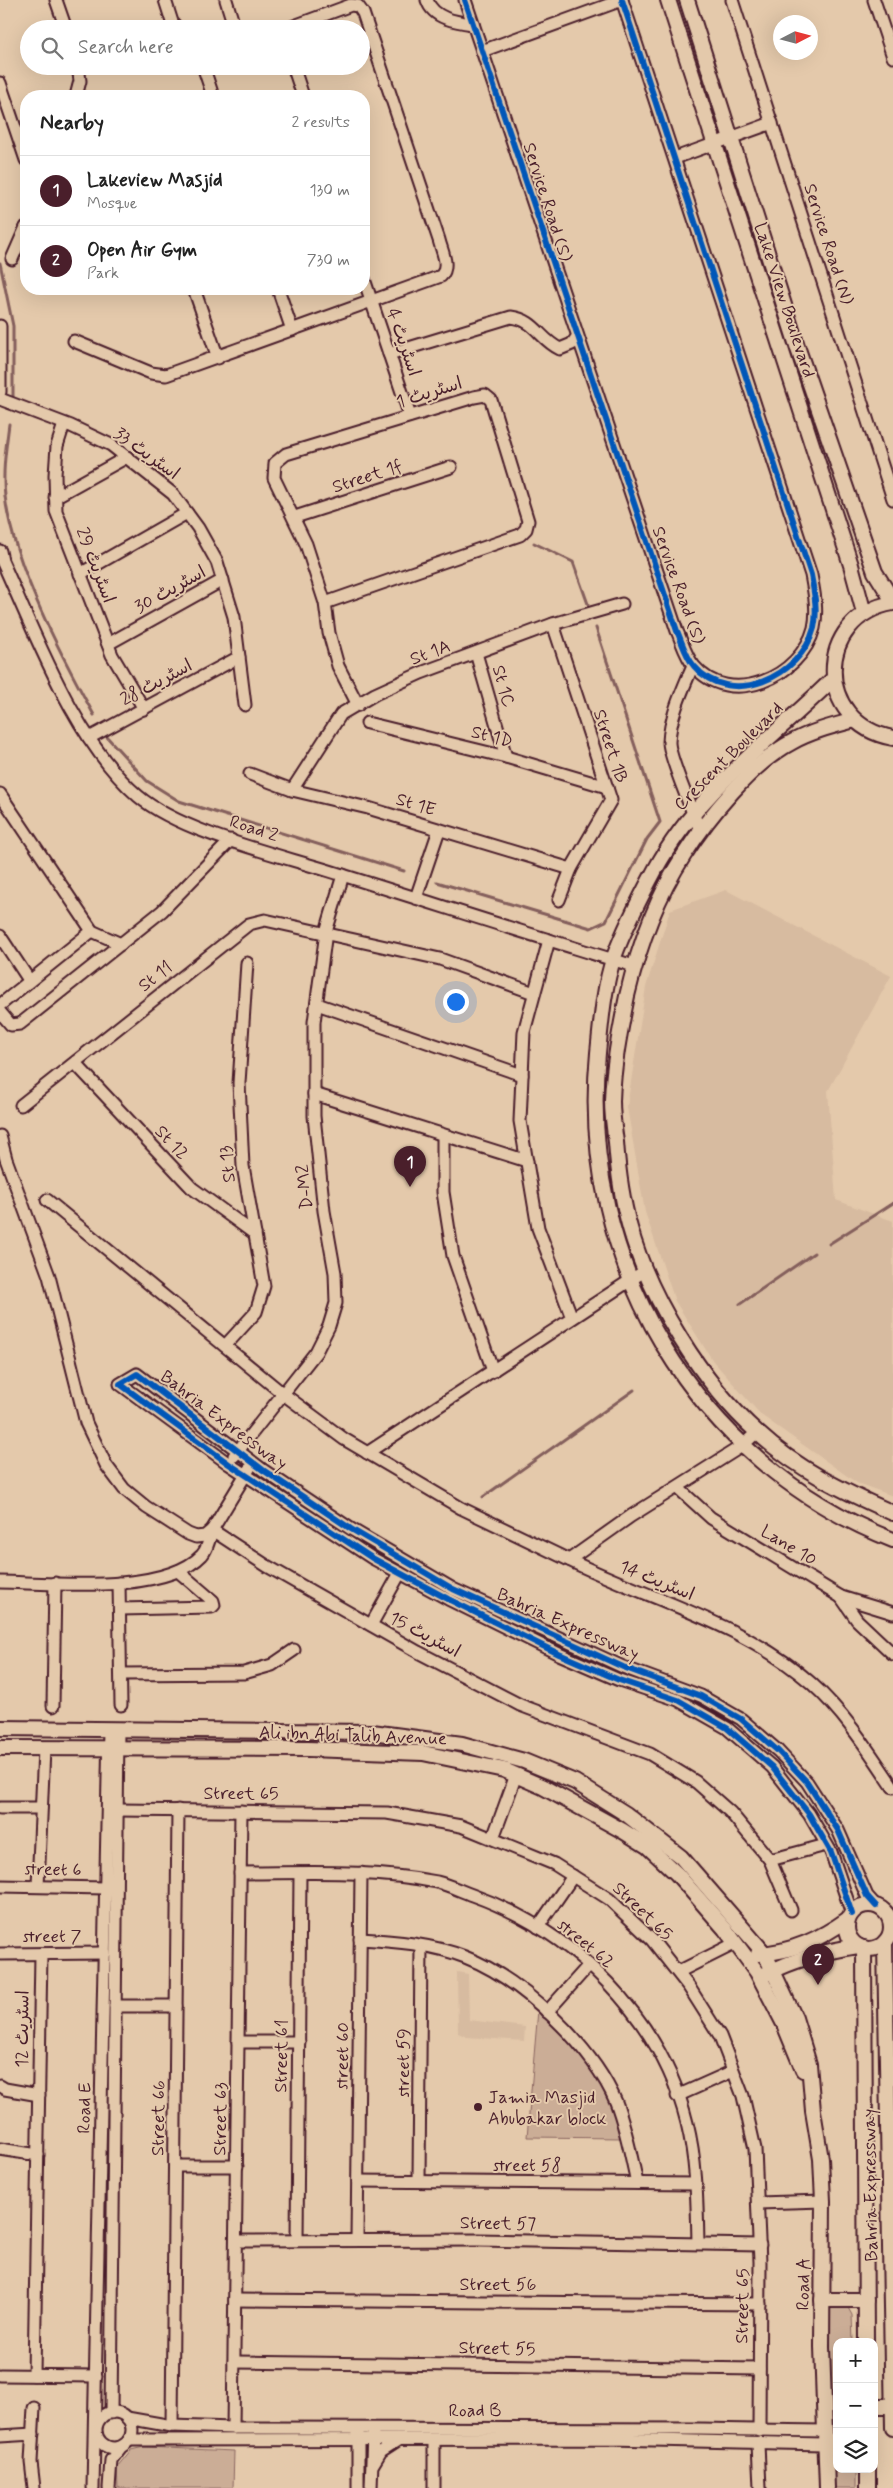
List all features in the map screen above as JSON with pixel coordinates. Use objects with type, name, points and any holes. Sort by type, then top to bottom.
[{"type":"main road","name":"Lake View Boulevard","points":[[668,0],[852,565],[864,613]]},
{"type":"main road","name":"Lake View Boulevard","points":[[687,0],[798,349],[875,572],[893,602]]},
{"type":"main road","points":[[893,602],[864,613],[850,626],[840,641],[834,665],[834,678],[840,701],[855,720],[867,730],[893,738]]},
{"type":"main road","name":"Crescent Boulevard","points":[[834,678],[751,754],[693,813],[656,868],[613,960],[597,1059],[596,1132],[605,1198],[621,1258],[654,1330],[676,1367],[710,1412],[742,1446],[781,1479],[814,1501],[869,1531],[893,1540]]},
{"type":"main road","name":"Crescent Boulevard","points":[[855,720],[811,733],[776,752],[729,797],[700,830],[674,870],[647,924],[634,966],[619,1034],[612,1104],[618,1168],[629,1227],[646,1270],[681,1339],[697,1364],[756,1432],[819,1477],[893,1514]]},
{"type":"main road","name":"Ali ibn Abi Talib Avenue","points":[[0,1728],[372,1732],[462,1744],[524,1761],[575,1782],[626,1814],[681,1856],[765,1954],[774,1970],[798,2027],[809,2064],[810,2081]]},
{"type":"main road","name":"Ali ibn Abi Talib Avenue","points":[[0,1748],[423,1753],[488,1765],[516,1775],[551,1792],[647,1846],[684,1881],[736,1943],[760,1977],[784,2024],[801,2066],[810,2081]]},
{"type":"main road","points":[[745,1955],[785,1951],[808,1944],[829,1933],[850,1917],[858,1908],[867,1905],[884,1909],[891,1923],[889,1937],[875,1948],[861,1947],[820,1953],[760,1977]]},
{"type":"main road","points":[[850,1917],[850,1936],[861,1947]]},
{"type":"main road","name":"Bahria Expressway","points":[[889,1937],[893,2428]]},
{"type":"main road","name":"Bahria Expressway","points":[[861,1947],[866,2338]]},
{"type":"main road","name":"Road A","points":[[810,2081],[821,2159],[824,2438],[827,2488]]},
{"type":"main road","points":[[822,2300],[866,2300]]},
{"type":"main road","points":[[878,2406],[893,2406]]},
{"type":"main road","points":[[868,2473],[868,2488]]},
{"type":"street","points":[[56,0],[63,20]]},
{"type":"street","points":[[164,0],[171,20]]},
{"type":"street","points":[[226,0],[232,20]]},
{"type":"street","name":"Service Road (S)","points":[[465,0],[677,631],[693,665],[713,681],[740,686],[764,682],[783,672],[802,654],[814,628],[816,605],[811,575],[622,0]]},
{"type":"street","points":[[482,51],[622,0]]},
{"type":"street","name":"Service Road (N)","points":[[732,0],[893,500]]},
{"type":"street","points":[[874,0],[893,56]]},
{"type":"street","points":[[428,2],[450,20],[473,24]]},
{"type":"street","points":[[310,20],[351,5],[358,6],[365,20]]},
{"type":"street","points":[[74,341],[151,373],[166,375],[218,358],[441,276],[446,271],[446,264],[439,240],[370,34]]},
{"type":"street","points":[[78,90],[79,75]]},
{"type":"street","points":[[206,75],[211,90]]},
{"type":"street","points":[[296,75],[301,90]]},
{"type":"street","points":[[0,83],[20,142]]},
{"type":"street","points":[[674,158],[772,123]]},
{"type":"street","points":[[12,259],[20,241]]},
{"type":"street","points":[[196,295],[218,358]]},
{"type":"street","points":[[280,295],[292,330]]},
{"type":"street","name":"اسٹریٹ 4","points":[[369,295],[410,416]]},
{"type":"street","points":[[389,354],[511,317],[520,318],[534,326],[544,338],[560,348],[572,344],[577,337]]},
{"type":"street","points":[[0,326],[0,392]]},
{"type":"street","name":"اسٹریٹ 1","points":[[325,603],[520,534],[526,528],[528,521],[491,400],[485,396],[474,397],[286,454],[275,463],[274,478],[295,517],[325,603],[329,633],[338,666],[358,705]]},
{"type":"street","name":"اسٹریٹ 33","points":[[0,399],[111,445],[173,494],[198,528],[217,562],[234,617],[245,705]]},
{"type":"street","name":"اسٹریٹ 29","points":[[64,424],[57,446],[56,511],[108,644],[144,709]]},
{"type":"street","points":[[55,497],[127,457]]},
{"type":"street","name":"Street 1f","points":[[295,517],[450,467]]},
{"type":"street","points":[[80,574],[187,512]]},
{"type":"street","name":"Road 2","points":[[0,551],[2,561],[44,654],[67,701],[89,738],[123,780],[154,808],[231,840],[634,966]]},
{"type":"street","name":"اسٹریٹ 30","points":[[108,644],[223,580]]},
{"type":"street","name":"St 1A","points":[[292,790],[341,714],[421,673],[553,624],[622,604]]},
{"type":"street","name":"Street 1B","points":[[553,624],[611,800],[572,869],[558,900]]},
{"type":"street","name":"St 1C","points":[[476,653],[506,757]]},
{"type":"street","name":"اسٹریٹ 28","points":[[89,738],[239,657]]},
{"type":"street","points":[[693,665],[679,697],[671,726],[669,744],[700,830]]},
{"type":"street","name":"St 1D","points":[[367,723],[506,757],[607,788]]},
{"type":"street","name":"St 1E","points":[[250,774],[292,790],[368,808],[572,869]]},
{"type":"street","points":[[0,794],[92,931],[121,944]]},
{"type":"street","points":[[416,898],[439,830]]},
{"type":"street","points":[[0,1012],[11,1025],[20,1024],[162,911],[231,840]]},
{"type":"street","name":"D-M2","points":[[229,1464],[282,1393],[316,1352],[329,1326],[336,1303],[335,1273],[324,1211],[314,1116],[314,1022],[326,932],[343,875]]},
{"type":"street","name":"St 11","points":[[21,1105],[249,924],[265,920],[326,932],[440,959],[534,993]]},
{"type":"street","points":[[0,1005],[92,931]]},
{"type":"street","points":[[0,936],[29,980]]},
{"type":"street","points":[[549,940],[524,1032],[520,1122],[538,1228],[572,1318]]},
{"type":"street","name":"St 13","points":[[225,1346],[256,1312],[264,1286],[243,1166],[239,1083],[247,963]]},
{"type":"street","points":[[317,1004],[522,1075]]},
{"type":"street","name":"St 12","points":[[75,1063],[192,1188],[255,1234]]},
{"type":"street","points":[[314,1094],[527,1161]]},
{"type":"street","points":[[443,1135],[443,1192],[453,1256],[493,1371]]},
{"type":"street","points":[[0,1136],[6,1159],[49,1276],[86,1423],[106,1465],[124,1489],[146,1508],[188,1534],[196,1537],[205,1536],[212,1530]]},
{"type":"street","name":"اسٹریٹ 14","points":[[47,1200],[282,1393],[344,1440],[461,1508],[615,1583],[720,1624],[763,1647],[812,1683],[860,1737],[893,1787]]},
{"type":"street","points":[[367,1453],[646,1270]]},
{"type":"street","name":"Bahria Expressway","points":[[850,1917],[831,1852],[809,1814],[772,1767],[727,1728],[678,1700],[620,1680],[559,1654],[448,1599],[372,1558],[229,1464],[120,1384],[137,1374],[253,1463],[351,1529],[453,1589],[623,1667],[701,1696],[741,1719],[778,1751],[807,1782],[838,1830],[867,1896],[884,1909]]},
{"type":"street","points":[[568,1560],[631,1516],[742,1446],[756,1432]]},
{"type":"street","points":[[0,1582],[119,1584],[178,1572],[203,1555],[212,1530],[253,1463]]},
{"type":"street","name":"Lane 10","points":[[678,1488],[711,1518],[841,1597],[893,1613]]},
{"type":"street","name":"اسٹریٹ 15","points":[[212,1530],[267,1566],[371,1625],[520,1705],[650,1754],[696,1782],[730,1812],[763,1855],[770,1860],[791,1910]]},
{"type":"street","points":[[120,1609],[212,1607],[213,1601],[178,1572]]},
{"type":"street","points":[[371,1625],[400,1573]]},
{"type":"street","points":[[53,1706],[55,1583]]},
{"type":"street","points":[[119,1584],[122,1674],[121,1705]]},
{"type":"street","points":[[841,1597],[857,1620],[893,1654]]},
{"type":"street","points":[[122,1674],[244,1673],[272,1665],[294,1650]]},
{"type":"street","name":"Road E","points":[[93,2488],[96,2429],[106,1888],[114,1729]]},
{"type":"street","name":"Road E","points":[[111,2413],[117,1810],[113,1748]]},
{"type":"street","points":[[38,1886],[44,1749]]},
{"type":"street","points":[[493,1838],[516,1775]]},
{"type":"street","points":[[0,1808],[41,1808]]},
{"type":"street","name":"Street 65","points":[[117,1810],[387,1813],[461,1826],[554,1864],[609,1899],[652,1940],[678,1972],[720,2036],[743,2096],[755,2149],[760,2245],[759,2431]]},
{"type":"street","name":"Street 66","points":[[172,2426],[178,1810]]},
{"type":"street","name":"Street 63","points":[[233,2428],[241,1811]]},
{"type":"street","points":[[770,1860],[826,1846]]},
{"type":"street","name":"street 62","points":[[240,1873],[375,1873],[438,1882],[498,1904],[558,1938],[605,1979],[646,2030],[670,2075],[687,2121],[696,2163],[698,2243]]},
{"type":"street","name":"Street 61","points":[[297,2240],[300,1873]]},
{"type":"street","name":"street 60","points":[[357,2240],[361,1873]]},
{"type":"street","points":[[538,1927],[573,1876]]},
{"type":"street","name":"street 6","points":[[0,1886],[106,1888]]},
{"type":"street","points":[[360,1939],[421,1946],[466,1957],[527,1994],[578,2042],[599,2071],[615,2101],[627,2135],[637,2183]]},
{"type":"street","points":[[678,1972],[736,1943]]},
{"type":"street","name":"street 59","points":[[419,2182],[421,1946]]},
{"type":"street","name":"street 7","points":[[0,1954],[105,1953]]},
{"type":"street","name":"اسٹریٹ 12","points":[[34,2375],[41,1954]]},
{"type":"street","points":[[547,2012],[589,1965]]},
{"type":"street","points":[[115,2006],[176,2006]]},
{"type":"street","points":[[238,2042],[299,2042]]},
{"type":"street","points":[[678,2096],[733,2071]]},
{"type":"street","points":[[0,2086],[5,2089],[38,2095]]},
{"type":"street","points":[[0,2149],[38,2155]]},
{"type":"street","points":[[175,2166],[237,2166]]},
{"type":"street","name":"street 58","points":[[358,2181],[696,2184]]},
{"type":"street","points":[[758,2203],[822,2201]]},
{"type":"street","name":"Street 57","points":[[236,2241],[357,2240],[760,2245]]},
{"type":"street","name":"Street 56","points":[[235,2300],[760,2304]]},
{"type":"street","name":"Street 55","points":[[234,2362],[759,2370]]},
{"type":"street","points":[[0,2375],[96,2376]]},
{"type":"street","points":[[34,2408],[31,2462],[34,2488]]},
{"type":"street","points":[[109,2488],[111,2460],[125,2443],[132,2429],[127,2418],[117,2413],[111,2413],[101,2418],[96,2429],[97,2435],[104,2445],[109,2448],[125,2443]]},
{"type":"street","name":"Road B","points":[[127,2418],[172,2426],[233,2428],[700,2428],[759,2431],[824,2438]]},
{"type":"street","points":[[358,2428],[358,2488]]},
{"type":"street","points":[[371,2488],[372,2428]]},
{"type":"street","points":[[0,2436],[33,2434]]},
{"type":"street","name":"Road B","points":[[125,2443],[358,2440],[611,2440],[758,2444],[824,2438]]},
{"type":"street","points":[[371,2468],[381,2451],[398,2440]]},
{"type":"street","points":[[434,2440],[434,2488]]},
{"type":"street","points":[[758,2444],[760,2488]]},
{"type":"shaded area","points":[[726,890],[891,976],[828,1091],[836,1200],[893,1221],[893,1496],[857,1483],[761,1415],[713,1361],[675,1301],[645,1212],[627,1107],[646,987],[670,910]]},
{"type":"shaded area","points":[[457,1972],[468,1974],[469,2020],[525,2027],[524,2041],[467,2037],[458,2033]]},
{"type":"shaded area","points":[[538,2010],[563,2027],[616,2104],[622,2138],[527,2137]]},
{"type":"shaded area","points":[[847,2306],[852,2315],[853,2338],[833,2338],[833,2473],[856,2473],[856,2488],[832,2488],[826,2307]]},
{"type":"shaded area","points":[[144,2447],[234,2451],[233,2488],[118,2488],[117,2467],[131,2450]]},
{"type":"waterway","points":[[0,263],[13,326],[13,397]]},
{"type":"waterway","points":[[9,424],[4,487],[10,522],[18,550],[28,579],[53,637],[94,715]]},
{"type":"waterway","points":[[534,543],[573,562],[588,604]]},
{"type":"waterway","points":[[437,882],[591,928],[606,921],[647,839],[660,822],[596,628]]},
{"type":"waterway","points":[[107,737],[147,781],[179,801],[404,871]]},
{"type":"waterway","points":[[829,1244],[893,1203]]},
{"type":"waterway","points":[[740,1304],[814,1253]]},
{"type":"waterway","points":[[483,1497],[634,1390]]},
{"type":"cycle path","points":[[465,0],[684,649],[694,666],[709,679],[726,685],[744,686],[763,682],[780,673],[795,661],[807,645],[814,628],[816,615],[811,575],[622,0]]},
{"type":"cycle path","points":[[852,1914],[831,1852],[809,1814],[772,1767],[727,1728],[678,1700],[619,1680],[559,1654],[448,1599],[372,1558],[229,1464],[120,1384],[137,1374],[263,1470],[351,1529],[453,1589],[623,1667],[701,1696],[741,1719],[778,1751],[807,1782],[838,1830],[867,1896],[876,1906]]},
{"type":"place","name":"Lakeview Masjid","points":[[410,1187]]},
{"type":"place","name":"Open Air Gym","points":[[818,1985]]},
{"type":"place","name":"Jamia Masjid Abubakar block","points":[[478,2107]]}]
